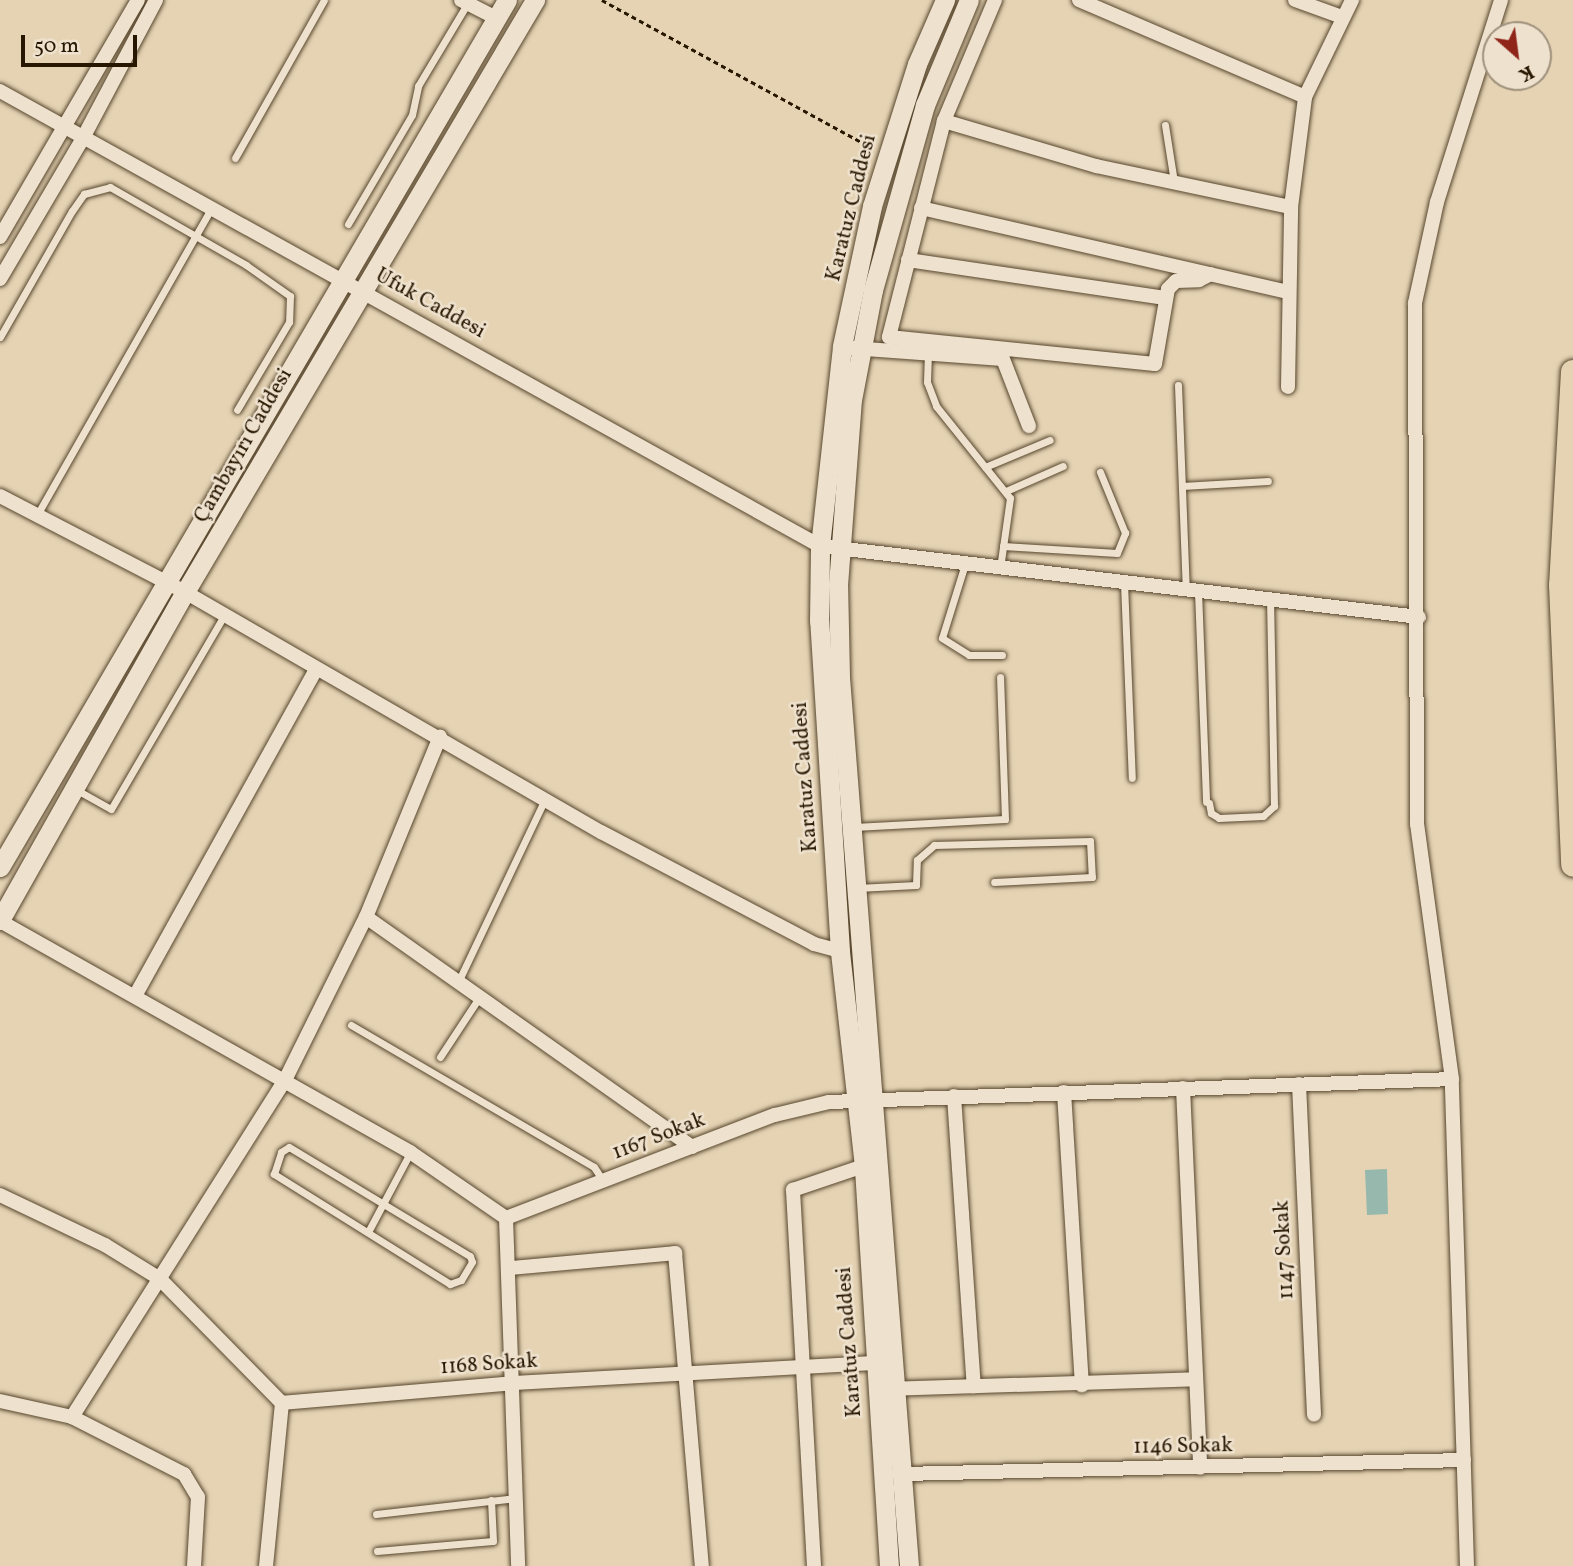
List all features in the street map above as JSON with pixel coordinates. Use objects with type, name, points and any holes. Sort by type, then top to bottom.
[{"type":"highway","points":[[1573,372],[1561,585],[1573,865]]},
{"type":"street","points":[[0,237],[138,0]]},
{"type":"street","points":[[0,279],[83,138],[156,0]]},
{"type":"street","name":"Çambayırı Caddesi","points":[[0,867],[163,582],[507,0]]},
{"type":"street","name":"Çambayırı Caddesi","points":[[0,921],[185,593],[535,0]]},
{"type":"street","name":"Karatuz Caddesi","points":[[909,1566],[897,1388],[866,1101],[840,951],[819,621],[820,546],[872,206],[917,64],[945,0]]},
{"type":"street","points":[[866,1101],[857,888],[839,677],[841,550],[852,400],[851,348],[925,105],[969,0]]},
{"type":"street","points":[[995,0],[944,121],[889,337],[1155,364],[1165,298],[1176,281],[1199,280],[1211,274]]},
{"type":"street","points":[[1079,0],[1305,97]]},
{"type":"street","points":[[1295,0],[1342,17]]},
{"type":"street","points":[[1288,387],[1292,207],[1305,97],[1352,0]]},
{"type":"street","points":[[1466,1566],[1452,1079],[1417,824],[1419,617],[1415,303],[1437,202],[1501,0]]},
{"type":"street","points":[[464,2],[496,18]]},
{"type":"street","name":"Ufuk Caddesi","points":[[0,91],[820,546],[1419,617]]},
{"type":"street","points":[[944,121],[1096,166],[1292,207]]},
{"type":"street","points":[[921,208],[1289,292]]},
{"type":"street","points":[[908,260],[1165,298]]},
{"type":"street","points":[[851,348],[1003,359],[1028,426]]},
{"type":"street","points":[[0,496],[185,593],[545,799],[814,944],[840,951]]},
{"type":"street","points":[[135,996],[316,670]]},
{"type":"street","points":[[72,1418],[284,1082],[366,917],[440,737]]},
{"type":"street","points":[[366,917],[459,980],[692,1147]]},
{"type":"street","points":[[0,921],[410,1152],[506,1218],[511,1268],[518,1566]]},
{"type":"street","name":"1167 Sokak","points":[[506,1218],[775,1115],[829,1102],[1452,1079]]},
{"type":"street","name":"1147 Sokak","points":[[1298,1084],[1314,1415]]},
{"type":"street","points":[[1183,1088],[1200,1468]]},
{"type":"street","points":[[1064,1092],[1083,1385]]},
{"type":"street","points":[[954,1096],[974,1386]]},
{"type":"street","name":"Karatuz Caddesi","points":[[866,1101],[864,1166],[873,1363],[889,1566]]},
{"type":"street","points":[[814,1566],[806,1367],[793,1190],[864,1166]]},
{"type":"street","points":[[0,1195],[105,1245],[160,1279],[282,1403],[266,1566]]},
{"type":"street","points":[[511,1268],[674,1253],[702,1566]]},
{"type":"street","name":"1168 Sokak","points":[[282,1403],[514,1382],[685,1376],[873,1363]]},
{"type":"street","points":[[875,1389],[1083,1385],[1196,1379]]},
{"type":"street","points":[[0,1401],[72,1418],[184,1474],[198,1497],[194,1566]]},
{"type":"street","name":"1146 Sokak","points":[[903,1474],[1464,1460]]},
{"type":"lane","points":[[235,158],[324,0]]},
{"type":"lane","points":[[348,224],[412,115],[418,86],[464,2]]},
{"type":"lane","points":[[1165,125],[1174,182]]},
{"type":"lane","points":[[0,337],[84,194],[96,188],[120,191],[290,296],[289,322],[237,410]]},
{"type":"lane","points":[[37,515],[211,209]]},
{"type":"lane","points":[[928,352],[926,375],[932,399],[954,433],[1006,491],[1013,505],[1000,568]]},
{"type":"lane","points":[[1178,385],[1182,486],[1207,802],[1210,813],[1219,818],[1263,816],[1274,806],[1270,600]]},
{"type":"lane","points":[[985,467],[1049,440]]},
{"type":"lane","points":[[1006,491],[1063,466]]},
{"type":"lane","points":[[1003,546],[1117,552],[1125,533],[1100,472]]},
{"type":"lane","points":[[1182,486],[1268,481]]},
{"type":"lane","points":[[965,564],[942,638],[969,654],[1002,655]]},
{"type":"lane","points":[[1124,583],[1132,778]]},
{"type":"lane","points":[[74,789],[111,809],[224,616]]},
{"type":"lane","points":[[852,828],[1005,819],[1000,677]]},
{"type":"lane","points":[[459,980],[545,799]]},
{"type":"lane","points":[[857,888],[916,885],[917,860],[934,845],[1090,841],[1091,877],[994,882]]},
{"type":"lane","points":[[440,1057],[480,995]]},
{"type":"lane","points":[[351,1025],[594,1167],[603,1181]]},
{"type":"lane","points":[[289,1147],[299,1151],[385,1202],[470,1256],[469,1267],[461,1280],[450,1284],[368,1232],[274,1174],[281,1152],[289,1147]]},
{"type":"lane","points":[[368,1232],[410,1152]]},
{"type":"lane","points":[[376,1514],[516,1499]]},
{"type":"lane","points":[[377,1551],[493,1541],[491,1500]]},
{"type":"path","points":[[602,0],[838,132],[888,156]]},
{"type":"water","points":[[1387,1169],[1388,1214],[1367,1215],[1365,1170]]}]
